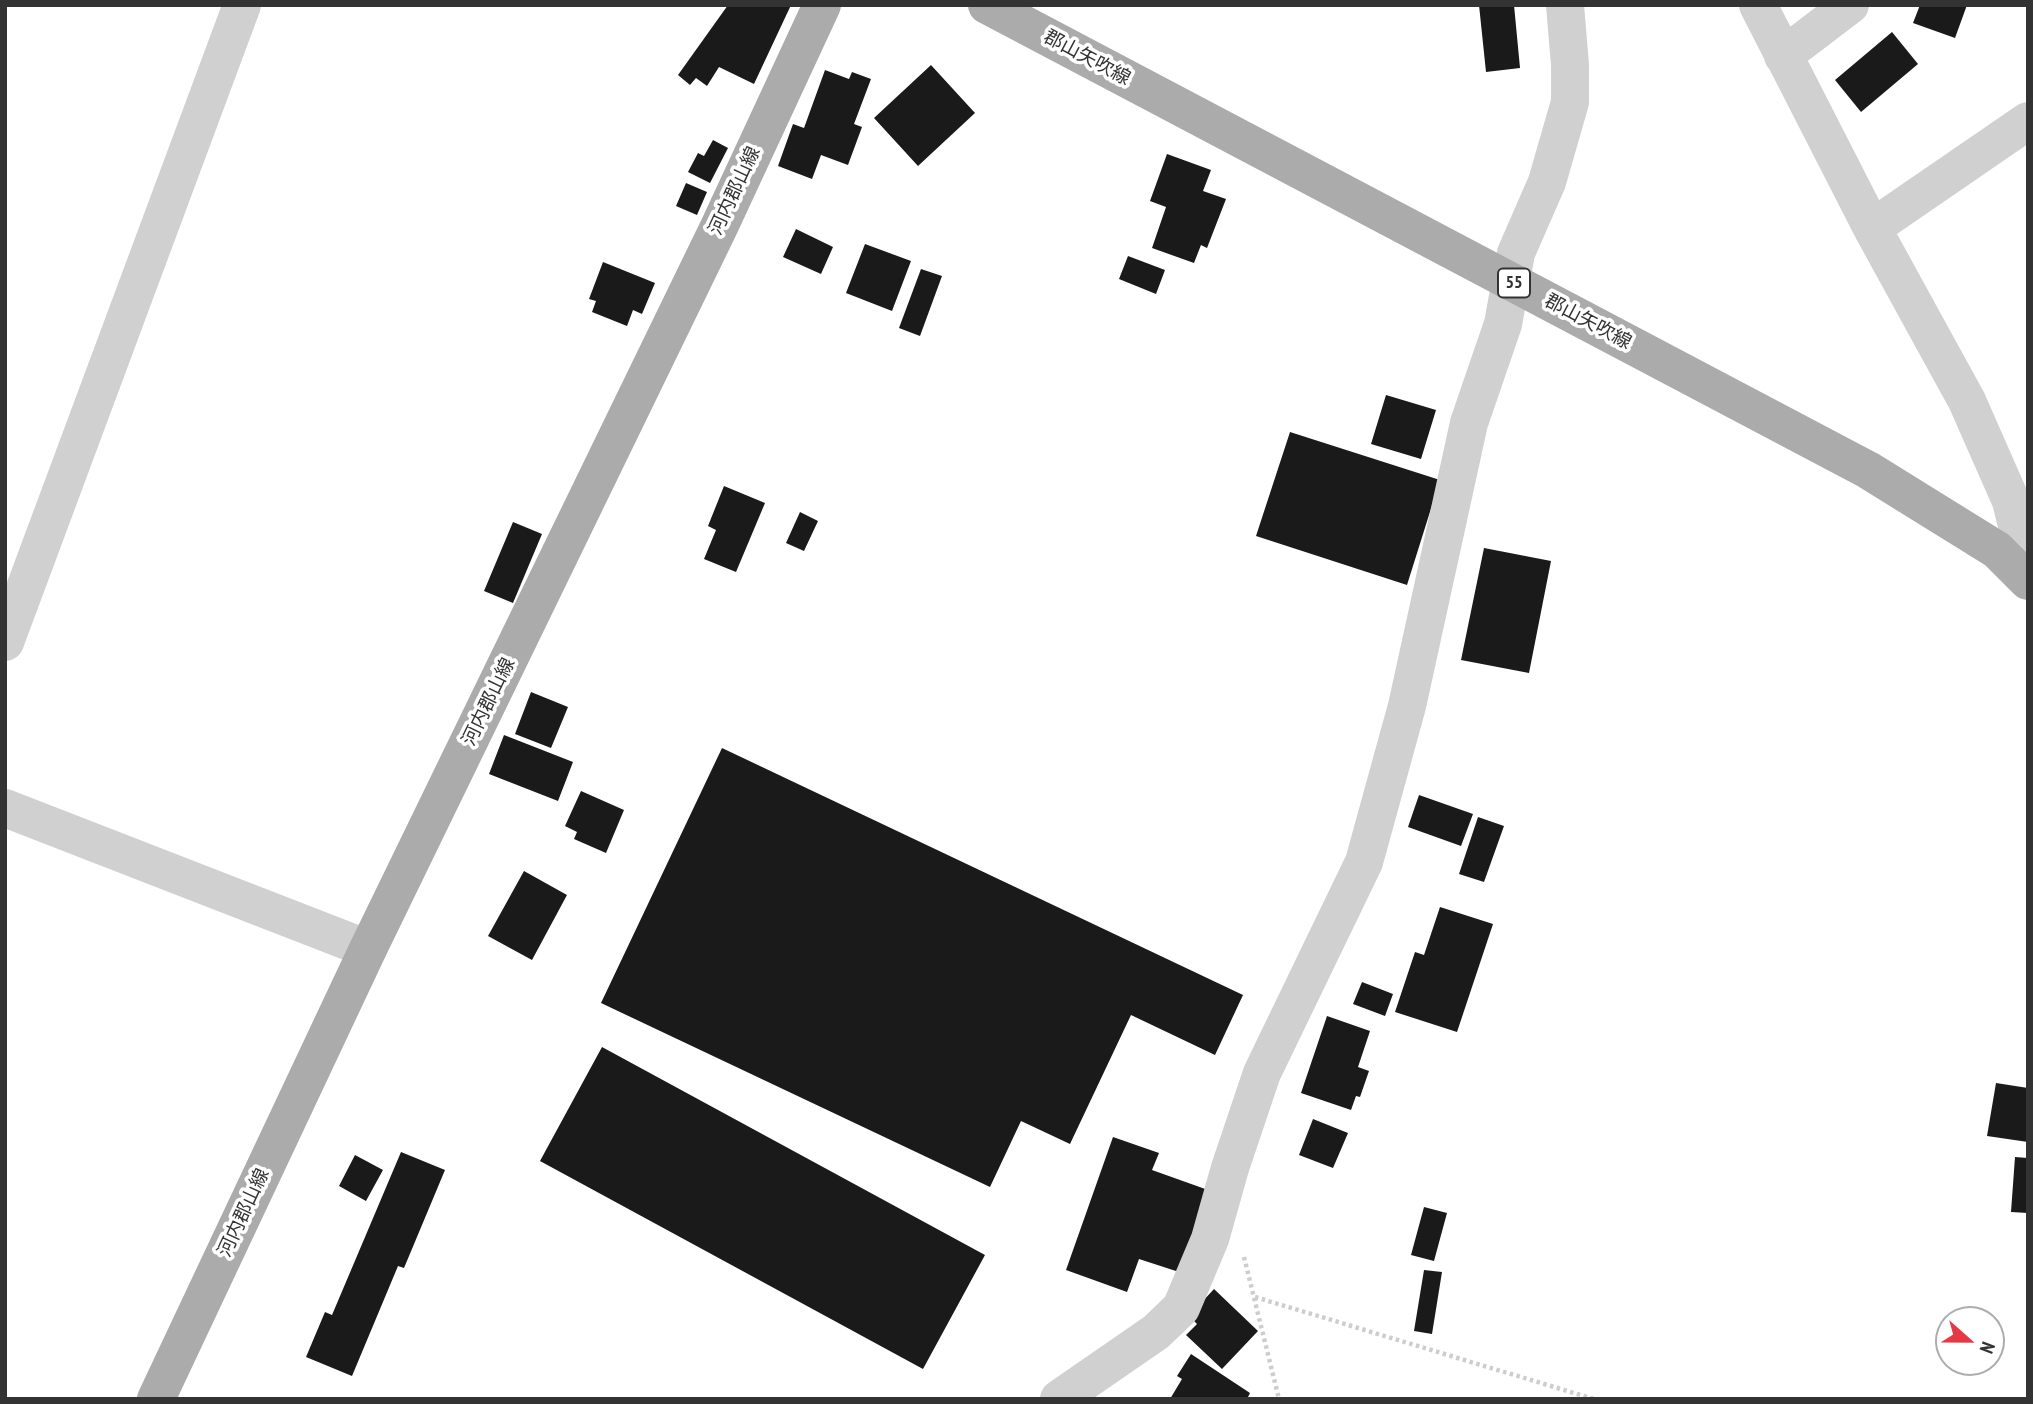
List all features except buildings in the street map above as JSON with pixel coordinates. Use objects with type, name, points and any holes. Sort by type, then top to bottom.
[{"type":"main road","name":"河内郡山線","points":[[156,1399],[368,949],[707,252],[822,5]]},
{"type":"main road","name":"郡山矢吹線","points":[[987,5],[1868,470],[1997,550],[2024,577]]},
{"type":"street","points":[[5,642],[242,5]]},
{"type":"street","points":[[1059,1399],[1156,1332],[1181,1308],[1210,1239],[1230,1168],[1262,1073],[1364,862],[1406,706],[1469,423],[1503,324],[1516,253],[1547,182],[1570,102],[1565,5]]},
{"type":"street","points":[[1758,5],[1872,229],[1967,401],[2011,500],[2023,550],[2024,577]]},
{"type":"street","points":[[1783,56],[1850,5]]},
{"type":"street","points":[[1872,229],[2028,121]]},
{"type":"street","points":[[5,808],[368,949]]},
{"type":"path","points":[[1216,1217],[1227,1226],[1240,1247],[1248,1268],[1279,1399]]},
{"type":"path","points":[[1255,1297],[1594,1399]]}]
